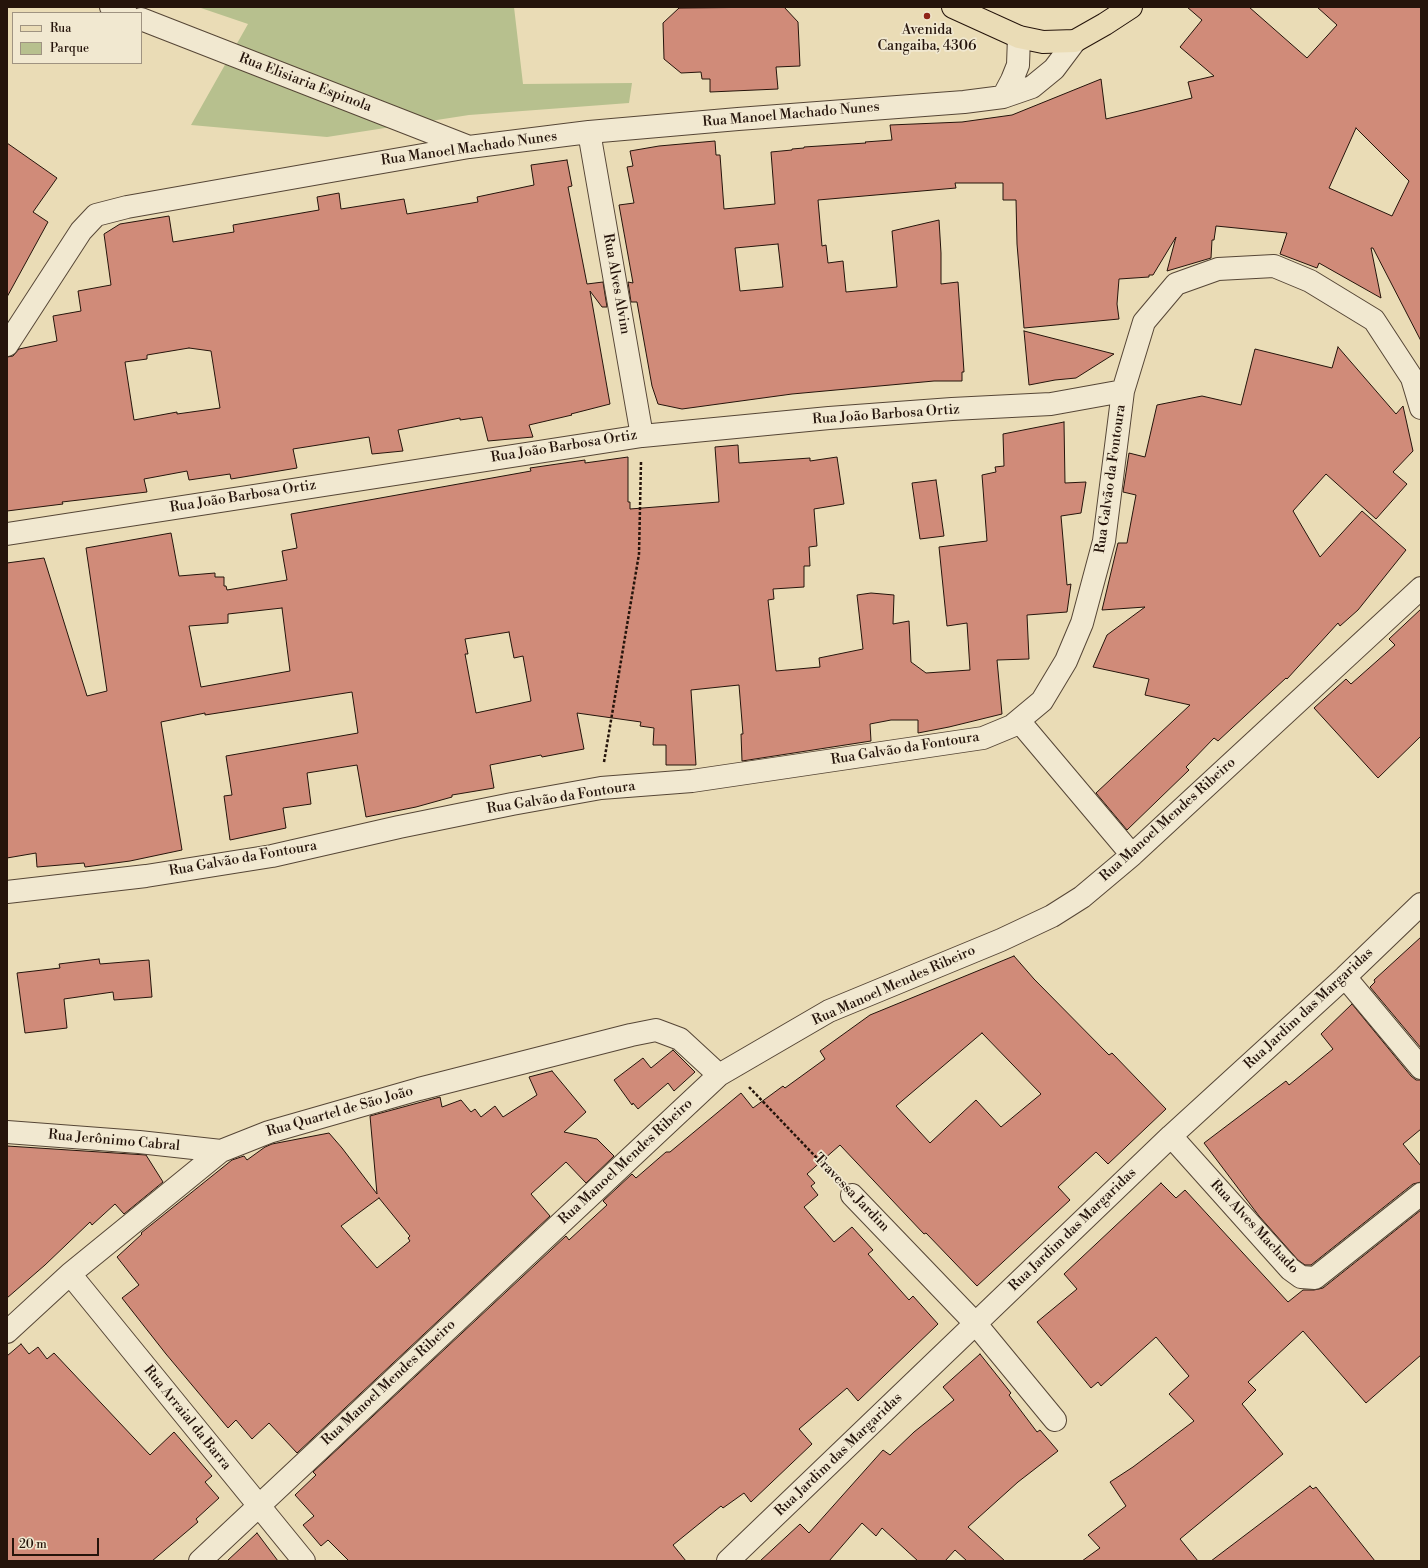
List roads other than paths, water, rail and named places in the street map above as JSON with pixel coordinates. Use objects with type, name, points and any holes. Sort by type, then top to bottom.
[{"type":"main road","points":[[953,7],[1019,38],[1043,42],[1075,41],[1131,7]]},
{"type":"street","points":[[111,7],[124,12]]},
{"type":"street","name":"Rua Elisiaria Espinola","points":[[142,19],[469,147]]},
{"type":"street","points":[[1003,97],[1018,65],[1019,38]]},
{"type":"street","name":"Rua Manoel Machado Nunes","points":[[7,345],[81,231],[96,215],[127,207],[469,147],[589,132],[964,102],[1003,97],[1032,87],[1054,69],[1075,41]]},
{"type":"street","name":"Rua Alves Alvim","points":[[589,132],[642,436]]},
{"type":"street","name":"Rua Galvão da Fontoura","points":[[7,892],[146,876],[272,856],[399,827],[601,788],[692,781],[983,738],[1012,726],[1042,701],[1066,661],[1082,623],[1104,541],[1123,391],[1144,322],[1176,284],[1218,269],[1274,266],[1310,281],[1374,320],[1412,378],[1421,408]]},
{"type":"street","name":"Rua João Barbosa Ortiz","points":[[7,534],[642,436],[844,417],[952,409],[1051,404],[1123,391]]},
{"type":"street","name":"Rua Manoel Mendes Ribeiro","points":[[200,1561],[719,1074],[829,1011],[1001,940],[1052,916],[1082,897],[1132,855],[1421,588]]},
{"type":"street","points":[[1019,721],[1132,855]]},
{"type":"street","name":"Rua Jardim das Margaridas","points":[[728,1561],[1171,1136],[1345,977],[1421,904]]},
{"type":"street","points":[[1345,977],[1421,1068]]},
{"type":"street","name":"Rua Quartel de São João","points":[[7,1332],[70,1274],[221,1151],[269,1132],[419,1089],[656,1030],[680,1039],[719,1074]]},
{"type":"street","name":"Rua Jerônimo Cabral","points":[[7,1132],[139,1142],[221,1151]]},
{"type":"street","name":"Rua Alves Machado","points":[[1171,1136],[1290,1269],[1301,1277],[1315,1278],[1421,1194]]},
{"type":"street","name":"Travessa Jardim","points":[[852,1195],[975,1323],[1055,1420]]},
{"type":"street","name":"Rua Arraial da Barra","points":[[70,1274],[304,1561]]},
{"type":"place","name":"Avenida Cangaiba, 4306","points":[[927,16]]}]
